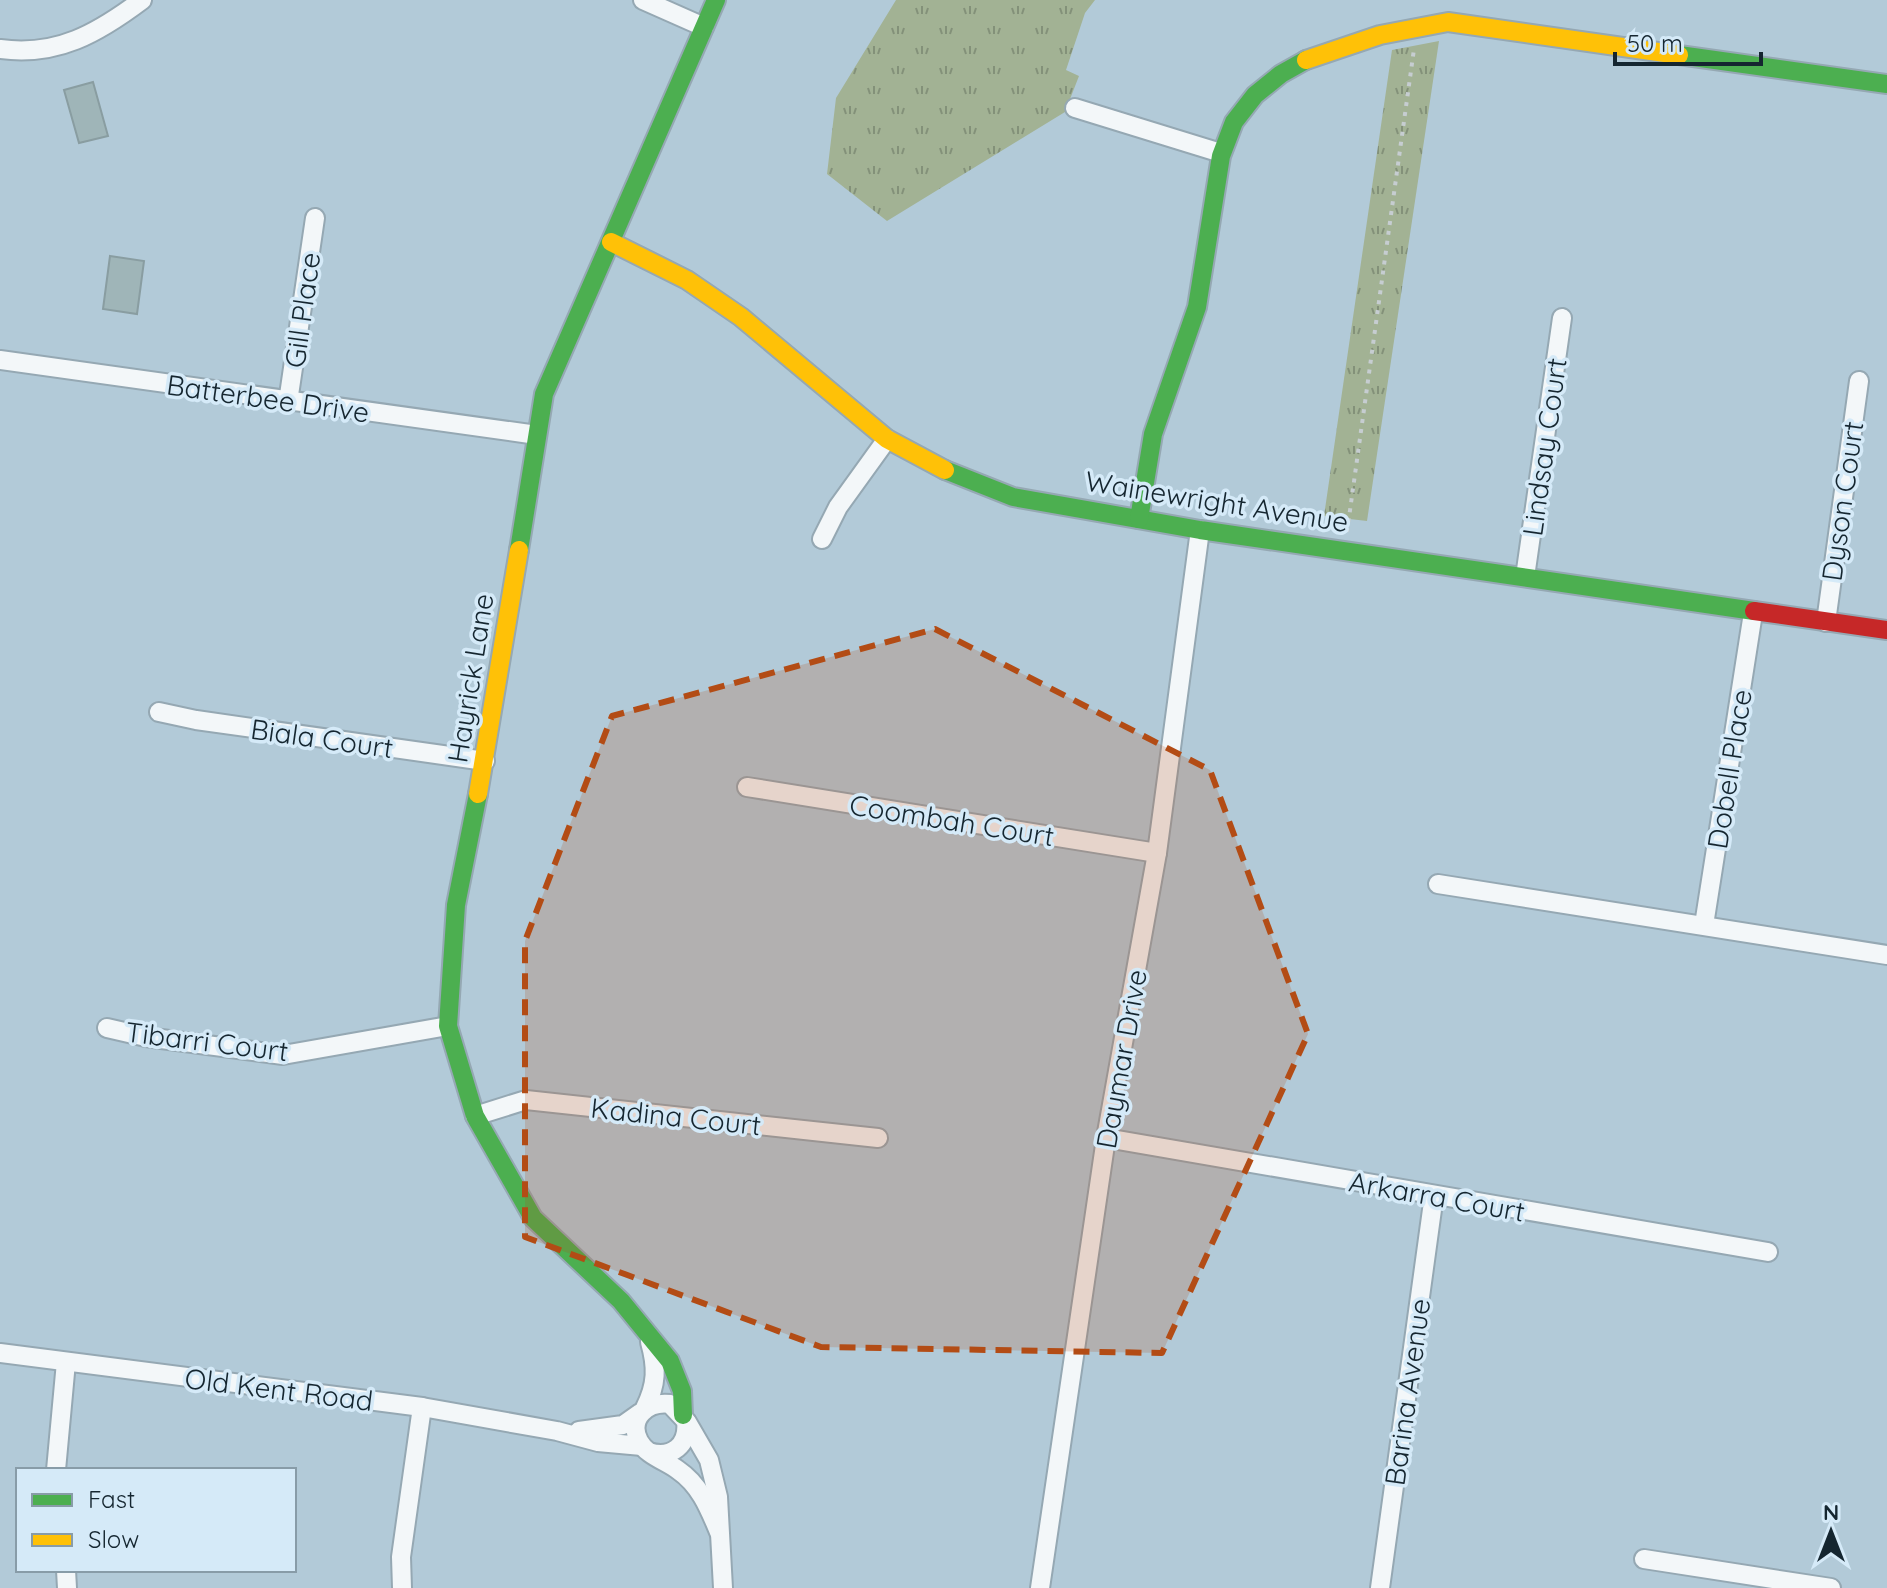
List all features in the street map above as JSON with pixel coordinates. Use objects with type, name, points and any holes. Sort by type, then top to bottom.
[{"type":"street","points":[[0,49],[28,51],[74,43],[110,25],[142,0]]},
{"type":"street","points":[[643,0],[704,27]]},
{"type":"street","name":"Hayrick Lane","points":[[716,0],[544,394],[485,761],[456,905],[448,1026],[475,1116],[533,1218],[621,1301],[670,1361],[682,1391],[685,1418],[709,1460],[718,1497],[723,1588]]},
{"type":"street","points":[[1139,519],[1152,437],[1197,308],[1221,153],[1244,108],[1277,78],[1324,49],[1448,22],[1508,28],[1887,84]]},
{"type":"street","points":[[1075,108],[1221,153]]},
{"type":"street","name":"Gill Place","points":[[288,402],[315,218]]},
{"type":"street","name":"Wainewright Avenue","points":[[611,242],[687,280],[741,317],[887,439],[959,478],[1013,497],[1200,530],[1753,613],[1887,630]]},
{"type":"street","name":"Lindsay Court","points":[[1525,577],[1562,318]]},
{"type":"street","name":"Batterbee Drive","points":[[0,360],[537,435]]},
{"type":"street","name":"Dyson Court","points":[[1826,622],[1859,381]]},
{"type":"street","points":[[822,539],[838,507],[887,439]]},
{"type":"street","name":"Daymar Drive","points":[[1040,1588],[1106,1138],[1157,853],[1200,530]]},
{"type":"street","name":"Dobell Place","points":[[1704,925],[1753,613]]},
{"type":"street","name":"Biala Court","points":[[159,712],[485,761]]},
{"type":"street","name":"Coombah Court","points":[[747,787],[1157,853]]},
{"type":"street","points":[[1438,884],[1887,955]]},
{"type":"street","name":"Tibarri Court","points":[[107,1028],[146,1037],[283,1055],[448,1026]]},
{"type":"street","name":"Kadina Court","points":[[475,1116],[526,1100],[878,1138]]},
{"type":"street","name":"Arkarra Court","points":[[1106,1138],[1768,1252]]},
{"type":"street","name":"Barina Avenue","points":[[1380,1588],[1434,1195]]},
{"type":"street","name":"Hayrick Lane","points":[[643,1410],[655,1387],[655,1360],[648,1335]]},
{"type":"street","name":"Old Kent Road","points":[[0,1353],[422,1407],[646,1449]]},
{"type":"street","points":[[56,1468],[66,1362]]},
{"type":"street","points":[[670,1404],[685,1418],[686,1438],[674,1451],[658,1455],[646,1449],[635,1430],[643,1410],[670,1404]]},
{"type":"street","points":[[402,1588],[401,1557],[422,1407]]},
{"type":"street","name":"Old Kent Road","points":[[557,1431],[599,1431],[623,1425],[643,1410]]},
{"type":"street","name":"Hayrick Lane","points":[[646,1449],[681,1471],[705,1498],[719,1532]]},
{"type":"street","points":[[1644,1559],[1831,1588]]},
{"type":"path","points":[[1345,550],[1417,27]]},
{"type":"highlighted area","points":[[935,629],[1210,770],[1308,1034],[1162,1353],[821,1347],[525,1237],[525,941],[612,716]]},
{"type":"green space","points":[[896,0],[1095,0],[1085,13],[1066,70],[1079,76],[1065,112],[887,221],[827,174],[836,98]]},
{"type":"green space","points":[[1439,41],[1367,521],[1324,516],[1392,50]]},
{"type":"building","points":[[93,82],[108,136],[79,143],[64,90]]},
{"type":"building","points":[[110,256],[144,261],[137,314],[103,309]]},
{"type":"traffic: fast","points":[[519,550],[544,394],[716,0]]},
{"type":"traffic: fast","points":[[1679,55],[1887,84]]},
{"type":"traffic: fast","points":[[1139,519],[1153,434],[1197,307],[1221,156],[1234,122],[1255,95],[1281,74],[1306,60]]},
{"type":"traffic: fast","points":[[945,470],[1013,497],[1200,530],[1754,611]]},
{"type":"traffic: fast","points":[[478,794],[456,905],[448,1026],[475,1116],[533,1218],[621,1301],[670,1361],[682,1391],[683,1415]]},
{"type":"traffic: slow","points":[[1306,60],[1380,35],[1448,22],[1679,55]]},
{"type":"traffic: slow","points":[[611,242],[687,280],[741,317],[887,439],[945,470]]},
{"type":"traffic: slow","points":[[478,794],[519,550]]},
{"type":"traffic: jam","points":[[1754,611],[1887,630]]}]
